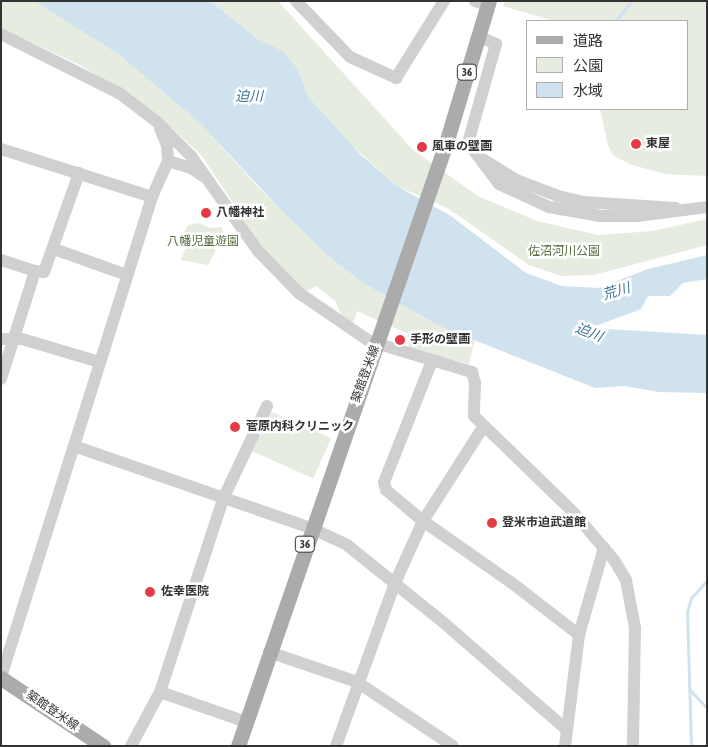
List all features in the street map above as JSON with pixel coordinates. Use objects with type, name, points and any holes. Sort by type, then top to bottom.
[{"type":"main road","name":"築館登米線","points":[[238,746],[311,528],[446,143],[478,36],[484,3]]},
{"type":"main road","name":"築館登米線","points":[[1,677],[103,746]]},
{"type":"street","points":[[296,1],[350,57],[396,78],[444,1]]},
{"type":"street","points":[[1,34],[119,93],[157,122],[213,184],[274,271],[299,293],[377,344],[472,372],[475,383],[472,412],[483,427],[547,485],[604,548],[626,580],[633,609],[633,746]]},
{"type":"street","points":[[478,36],[496,44],[469,137],[471,150],[481,158],[499,184],[549,207],[600,216],[688,211],[707,208]]},
{"type":"street","points":[[1,677],[152,197],[168,161],[167,145],[157,122]]},
{"type":"street","points":[[1,149],[152,197]]},
{"type":"street","points":[[168,161],[191,168],[213,184]]},
{"type":"street","points":[[1,260],[44,272],[79,173]]},
{"type":"street","points":[[54,248],[127,275]]},
{"type":"street","points":[[1,379],[8,340],[35,271]]},
{"type":"street","points":[[8,340],[22,339],[99,362]]},
{"type":"street","points":[[432,361],[384,482],[386,490],[423,522],[512,582],[579,635]]},
{"type":"street","points":[[131,746],[160,692],[223,499],[268,406]]},
{"type":"street","points":[[336,746],[357,682],[395,583],[423,522],[483,427]]},
{"type":"street","points":[[74,446],[311,528],[358,552],[567,730]]},
{"type":"street","points":[[565,746],[579,635],[604,548]]},
{"type":"street","points":[[269,652],[357,682],[453,746]]},
{"type":"street","points":[[160,692],[246,722]]},
{"type":"green space","points":[[1,1],[34,1],[118,54],[201,124],[258,187],[328,256],[363,283],[439,326],[475,339],[469,364],[409,349],[408,334],[357,311],[352,326],[344,320],[335,301],[316,286],[305,292],[263,249],[202,156],[172,128],[137,100],[80,65],[1,28]]},
{"type":"green space","name":"佐沼河川公園","points":[[210,1],[278,1],[413,150],[478,196],[537,221],[598,235],[653,231],[707,219],[707,245],[594,275],[561,276],[529,265],[449,209],[397,186],[335,130],[308,97],[299,71]]},
{"type":"green space","points":[[505,1],[707,1],[707,176],[665,174],[629,164],[613,155],[608,145],[600,110],[688,110],[688,20],[551,20],[503,6]]},
{"type":"green space","name":"八幡児童遊園","points":[[198,223],[210,228],[222,227],[224,235],[208,265],[181,260],[188,243],[180,239],[188,225]]},
{"type":"green space","points":[[270,411],[331,438],[313,478],[252,451]]},
{"type":"water","name":"迫川","points":[[34,1],[210,1],[258,39],[284,52],[299,71],[308,97],[361,155],[397,186],[451,216],[526,273],[562,286],[599,288],[648,269],[707,255],[707,279],[683,283],[670,296],[648,296],[641,309],[590,328],[707,335],[707,393],[659,392],[624,386],[595,388],[439,326],[363,283],[328,256],[280,209],[201,124],[118,54]]},
{"type":"waterway","points":[[616,20],[632,1]]},
{"type":"waterway","points":[[691,746],[687,612],[691,598],[707,580]]},
{"type":"waterway","points":[[690,690],[707,708]]},
{"type":"place","name":"東屋","points":[[636,144]]},
{"type":"place","name":"風車の壁画","points":[[422,147]]},
{"type":"place","name":"八幡神社","points":[[206,213]]},
{"type":"place","name":"手形の壁画","points":[[400,340]]},
{"type":"place","name":"菅原内科クリニック","points":[[235,427]]},
{"type":"place","name":"登米市迫武道館","points":[[492,523]]},
{"type":"place","name":"佐幸医院","points":[[150,592]]},
{"type":"water label","name":"荒川","points":[[616,291]]}]
